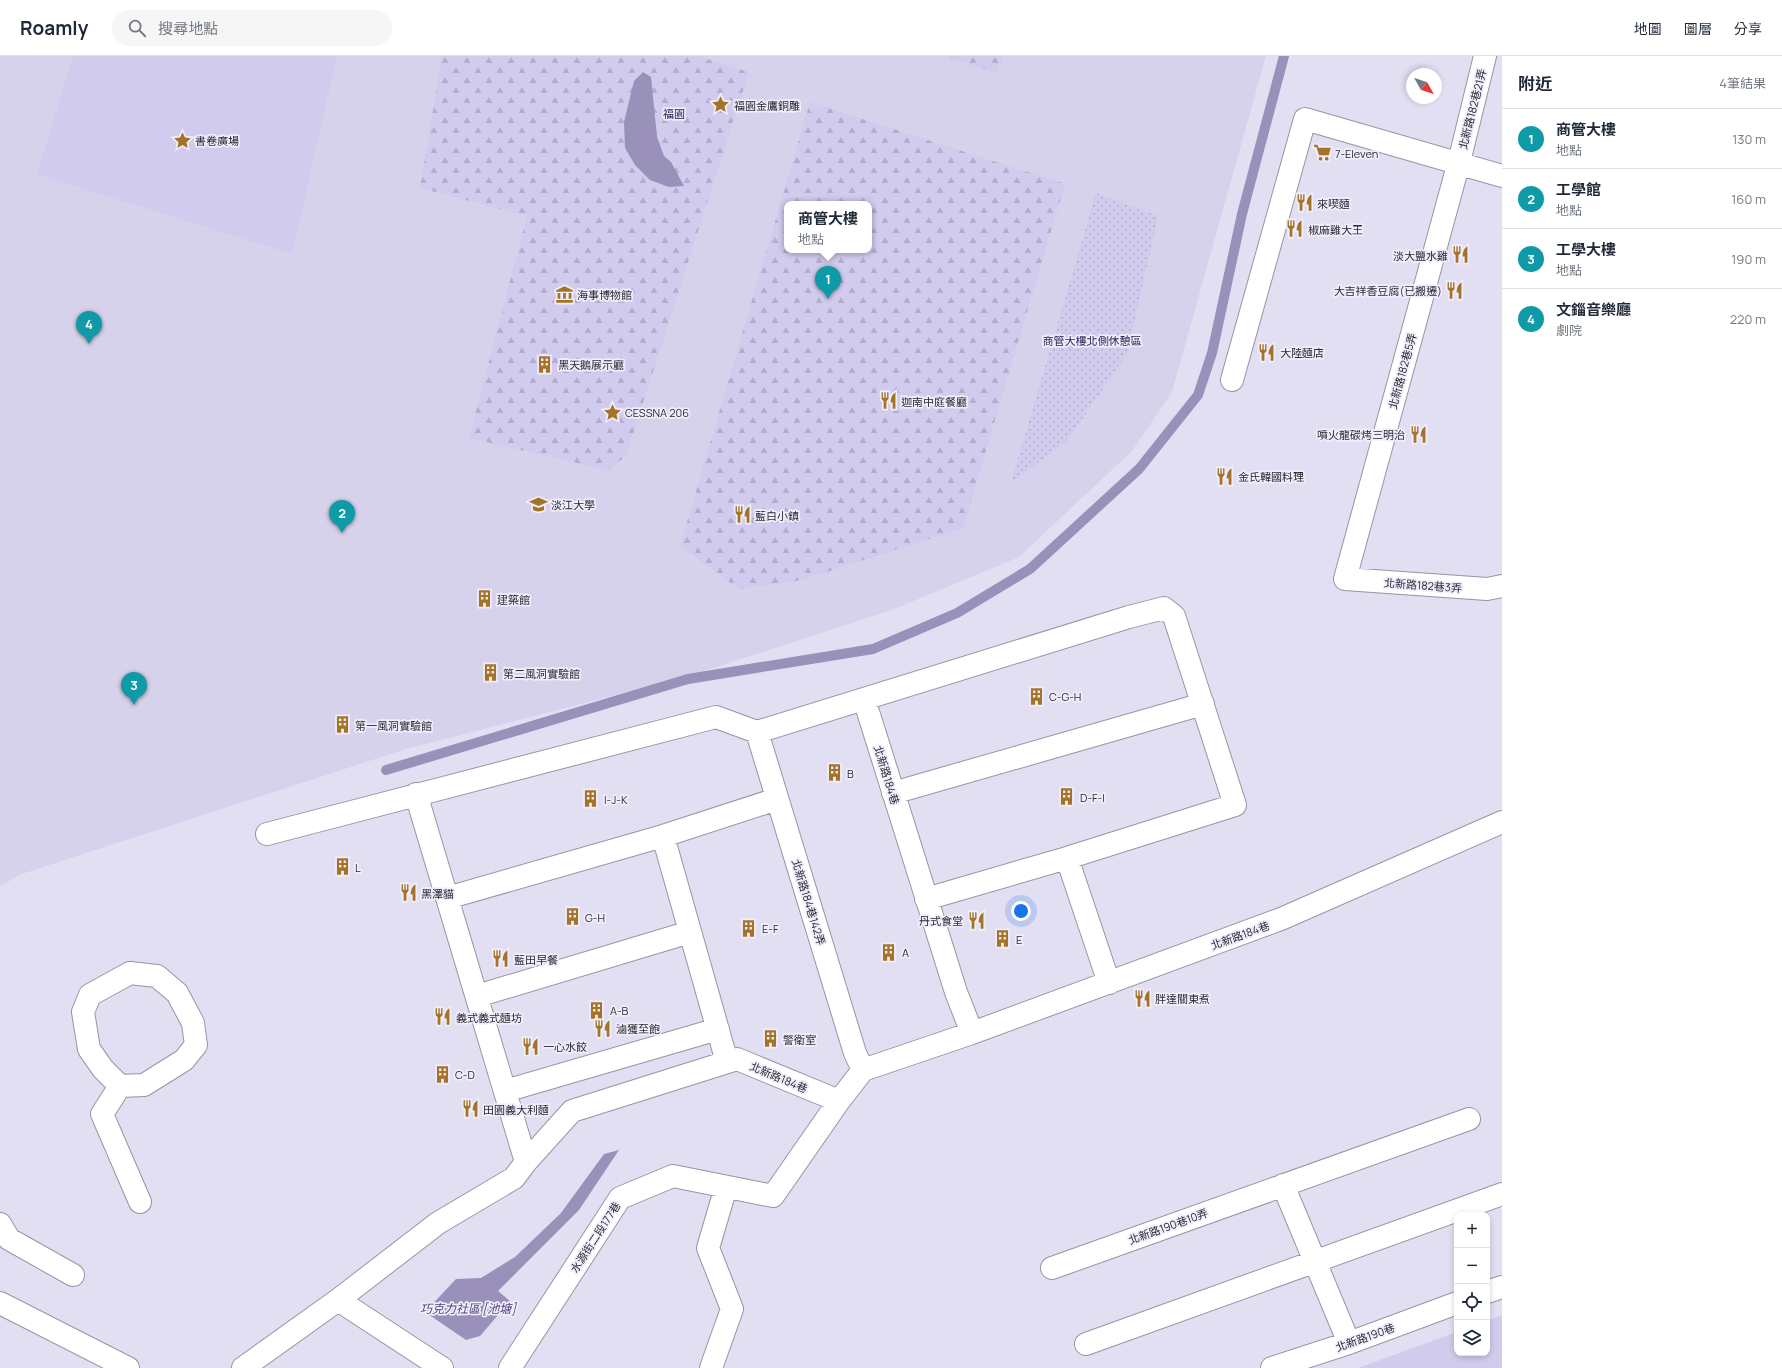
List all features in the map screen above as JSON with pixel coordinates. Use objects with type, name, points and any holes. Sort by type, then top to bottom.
[{"type":"street","name":"北新路182巷21弄","points":[[1459,162],[1485,56]]},
{"type":"street","points":[[1232,380],[1305,119],[1459,162],[1502,176]]},
{"type":"street","name":"北新路182巷5弄","points":[[1345,579],[1459,162]]},
{"type":"street","name":"北新路182巷3弄","points":[[1345,579],[1486,589],[1502,586]]},
{"type":"street","points":[[267,834],[716,717],[757,732],[1129,617],[1164,608],[1174,616],[1235,805],[1067,858],[926,899]]},
{"type":"street","name":"北新路184巷","points":[[864,699],[956,992],[972,1033]]},
{"type":"street","points":[[893,793],[1203,704]]},
{"type":"street","name":"北新路184巷142弄","points":[[757,732],[854,1053],[863,1070]]},
{"type":"street","points":[[243,1368],[338,1300],[438,1223],[514,1178],[526,1162],[416,794]]},
{"type":"street","points":[[447,898],[663,836],[777,799]]},
{"type":"street","name":"北新路184巷","points":[[863,1070],[972,1033],[1281,920],[1502,822]]},
{"type":"street","points":[[663,836],[727,1062]]},
{"type":"street","points":[[1067,858],[1109,983]]},
{"type":"street","points":[[477,996],[690,932]]},
{"type":"street","points":[[130,973],[157,976],[177,993],[193,1023],[196,1045],[184,1060],[144,1085],[120,1086],[103,1069],[89,1049],[83,1012],[90,995],[130,973]]},
{"type":"street","points":[[505,1092],[718,1029]]},
{"type":"street","name":"北新路184巷","points":[[526,1162],[572,1111],[737,1059],[839,1101]]},
{"type":"street","points":[[839,1101],[863,1070]]},
{"type":"street","points":[[120,1086],[102,1114],[140,1202]]},
{"type":"street","name":"水源街二段177巷","points":[[510,1368],[620,1198],[673,1176],[773,1196],[839,1101]]},
{"type":"street","name":"北新路190巷10弄","points":[[1052,1268],[1469,1119]]},
{"type":"street","points":[[1284,1185],[1349,1343]]},
{"type":"street","points":[[711,1368],[732,1309],[708,1248],[726,1187]]},
{"type":"street","points":[[1086,1344],[1315,1260],[1502,1194]]},
{"type":"street","points":[[0,1224],[9,1239],[74,1275]]},
{"type":"street","points":[[1490,1291],[1502,1287]]},
{"type":"street","points":[[338,1300],[442,1368]]},
{"type":"street","points":[[0,1303],[128,1368]]},
{"type":"street","name":"北新路190巷","points":[[1272,1368],[1349,1343],[1454,1304]]},
{"type":"shaded area","name":"淡江大學","points":[[0,56],[1266,56],[1172,392],[1132,451],[1019,557],[892,610],[689,676],[406,749],[22,874],[0,886]]},
{"type":"green space","name":"書卷廣場","points":[[73,56],[337,56],[292,254],[37,174]]},
{"type":"green space","points":[[442,56],[698,56],[749,72],[626,456],[608,470],[469,438],[527,216],[420,188]]},
{"type":"green space","points":[[943,56],[1003,56],[997,73]]},
{"type":"green space","points":[[810,102],[1065,184],[963,528],[802,580],[739,589],[680,546]]},
{"type":"green space","name":"商管大樓北側休憩區","points":[[1096,193],[1158,216],[1127,354],[1067,441],[1011,483]]},
{"type":"green space","points":[[1502,1315],[1502,1368],[1358,1368],[1454,1333],[1454,1356],[1490,1356],[1490,1320]]},
{"type":"water","name":"福園","points":[[643,72],[651,77],[657,137],[664,156],[671,162],[684,186],[669,187],[650,180],[635,165],[625,148],[624,122],[634,81]]},
{"type":"water","name":"巧克力社區 [池塘]","points":[[619,1150],[579,1210],[498,1291],[510,1301],[480,1336],[466,1340],[425,1312],[456,1279],[481,1278],[515,1257],[561,1213],[604,1154]]},
{"type":"waterway","points":[[386,770],[688,679],[873,649],[957,613],[1030,569],[1139,469],[1198,395],[1212,353],[1242,214],[1284,56]]},
{"type":"place","name":"福園金鷹銅雕","points":[[721,105]]},
{"type":"place","name":"書卷廣場","points":[[182,140]]},
{"type":"place","name":"7-Eleven","points":[[1322,153]]},
{"type":"place","name":"來喫麵","points":[[1304,203]]},
{"type":"place","name":"椒麻雞大王","points":[[1295,229]]},
{"type":"place","name":"淡大鹽水雞","points":[[1461,255]]},
{"type":"place","name":"大吉祥香豆腐(已搬遷)","points":[[1455,290]]},
{"type":"place","name":"海事博物館","points":[[564,294]]},
{"type":"place","name":"商管大樓","points":[[828,299]]},
{"type":"place","name":"文錙音樂廳","points":[[89,344]]},
{"type":"place","name":"大陸麵店","points":[[1267,352]]},
{"type":"place","name":"黑天鵝展示廳","points":[[545,364]]},
{"type":"place","name":"迦南中庭餐廳","points":[[888,401]]},
{"type":"place","name":"CESSNA 206","points":[[612,412]]},
{"type":"place","name":"噴火龍碳烤三明治","points":[[1418,434]]},
{"type":"place","name":"金氏韓國料理","points":[[1225,476]]},
{"type":"place","name":"淡江大學","points":[[538,504]]},
{"type":"place","name":"藍白小鎮","points":[[742,515]]},
{"type":"place","name":"工學館","points":[[342,533]]},
{"type":"place","name":"建築館","points":[[484,599]]},
{"type":"place","name":"第二風洞實驗館","points":[[490,673]]},
{"type":"place","name":"C-G-H","points":[[1036,696]]},
{"type":"place","name":"工學大樓","points":[[134,705]]},
{"type":"place","name":"第一風洞實驗館","points":[[342,725]]},
{"type":"place","name":"B","points":[[834,773]]},
{"type":"place","name":"D-F-I","points":[[1067,797]]},
{"type":"place","name":"I-J-K","points":[[591,799]]},
{"type":"place","name":"L","points":[[342,867]]},
{"type":"place","name":"黑澤貓","points":[[408,893]]},
{"type":"place","name":"G-H","points":[[572,917]]},
{"type":"place","name":"丹式食堂","points":[[976,920]]},
{"type":"place","name":"E-F","points":[[749,928]]},
{"type":"place","name":"E","points":[[1003,939]]},
{"type":"place","name":"A","points":[[889,952]]},
{"type":"place","name":"藍田早餐","points":[[501,959]]},
{"type":"place","name":"胖達關東煮","points":[[1142,998]]},
{"type":"place","name":"A-B","points":[[597,1010]]},
{"type":"place","name":"義式義式麵坊","points":[[443,1017]]},
{"type":"place","name":"滷獲至飽","points":[[603,1028]]},
{"type":"place","name":"警衛室","points":[[770,1039]]},
{"type":"place","name":"一心水餃","points":[[530,1046]]},
{"type":"place","name":"C-D","points":[[442,1074]]},
{"type":"place","name":"田園義大利麵","points":[[470,1109]]}]
